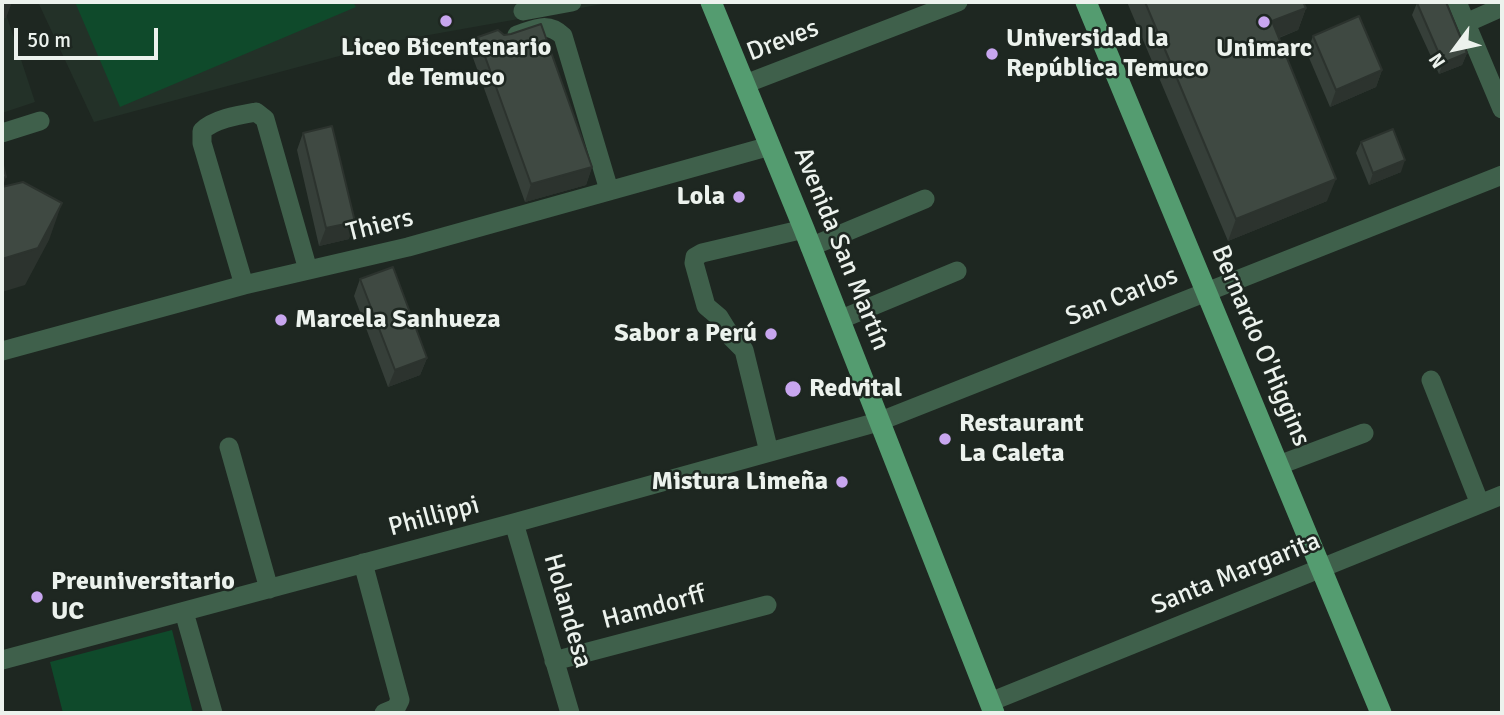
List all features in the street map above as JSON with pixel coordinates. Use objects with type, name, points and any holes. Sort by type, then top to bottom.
[{"type":"main road","name":"Avenida San Martín","points":[[711,2],[992,708]]},
{"type":"main road","name":"Bernardo O'Higgins","points":[[1086,2],[1381,713]]},
{"type":"street","points":[[523,11],[572,2]]},
{"type":"street","name":"Dreves","points":[[745,84],[958,2]]},
{"type":"street","points":[[1457,2],[1502,109]]},
{"type":"street","points":[[1466,23],[1502,7]]},
{"type":"street","points":[[501,40],[545,26],[556,29],[563,36],[609,190]]},
{"type":"street","points":[[244,285],[202,142],[202,131],[209,125],[249,113],[256,112],[265,119],[308,270]]},
{"type":"street","points":[[2,133],[40,121]]},
{"type":"street","name":"Thiers","points":[[2,351],[244,285],[408,247],[770,146]]},
{"type":"street","name":"San Carlos","points":[[878,422],[1502,175]]},
{"type":"street","points":[[769,452],[744,350],[732,338],[719,317],[706,306],[694,263],[695,257],[702,253],[807,238],[925,199]]},
{"type":"street","points":[[839,320],[957,271]]},
{"type":"street","points":[[1431,380],[1480,504]]},
{"type":"street","name":"Phillippi","points":[[2,660],[878,422]]},
{"type":"street","points":[[1279,465],[1364,433]]},
{"type":"street","points":[[229,446],[269,589]]},
{"type":"street","name":"Santa Margarita","points":[[992,708],[1321,568],[1502,495]]},
{"type":"street","name":"Holandesa","points":[[514,523],[570,713]]},
{"type":"street","points":[[363,563],[400,700],[396,708],[384,713]]},
{"type":"street","name":"Hamdorff","points":[[554,661],[767,605]]},
{"type":"street","points":[[184,612],[213,713]]},
{"type":"shaded area","points":[[2,2],[35,102],[2,113]]},
{"type":"shaded area","points":[[38,2],[614,2],[395,41],[94,122]]},
{"type":"green space","points":[[75,2],[353,2],[356,7],[120,107]]},
{"type":"green space","points":[[172,630],[193,713],[63,713],[50,662]]},
{"type":"building","points":[[1145,2],[1303,2],[1306,8],[1272,21],[1336,179],[1236,219]]},
{"type":"building","points":[[1446,2],[1467,53],[1443,63],[1417,3]]},
{"type":"building","points":[[1359,16],[1382,70],[1336,90],[1313,36]]},
{"type":"building","points":[[541,24],[592,167],[531,184],[478,37],[498,30],[504,35],[511,34]]},
{"type":"building","points":[[332,126],[355,222],[326,228],[303,133]]},
{"type":"building","points":[[1393,129],[1405,160],[1373,173],[1361,142]]},
{"type":"building","points":[[2,161],[6,177],[2,178]]},
{"type":"building","points":[[23,182],[62,203],[38,248],[2,259],[2,187]]},
{"type":"building","points":[[393,267],[427,358],[395,370],[360,279]]},
{"type":"place","name":"Liceo Bicentenario de Temuco","points":[[446,21]]},
{"type":"place","name":"Unimarc","points":[[1264,22]]},
{"type":"place","name":"Universidad la República Temuco","points":[[992,54]]},
{"type":"place","name":"Lola","points":[[739,197]]},
{"type":"place","name":"Marcela Sanhueza","points":[[281,320]]},
{"type":"place","name":"Sabor a Perú","points":[[771,334]]},
{"type":"place","name":"Redvital","points":[[793,389]]},
{"type":"place","name":"Restaurant La Caleta","points":[[945,439]]},
{"type":"place","name":"Mistura Limeña","points":[[842,482]]},
{"type":"place","name":"Preuniversitario UC","points":[[37,597]]}]
